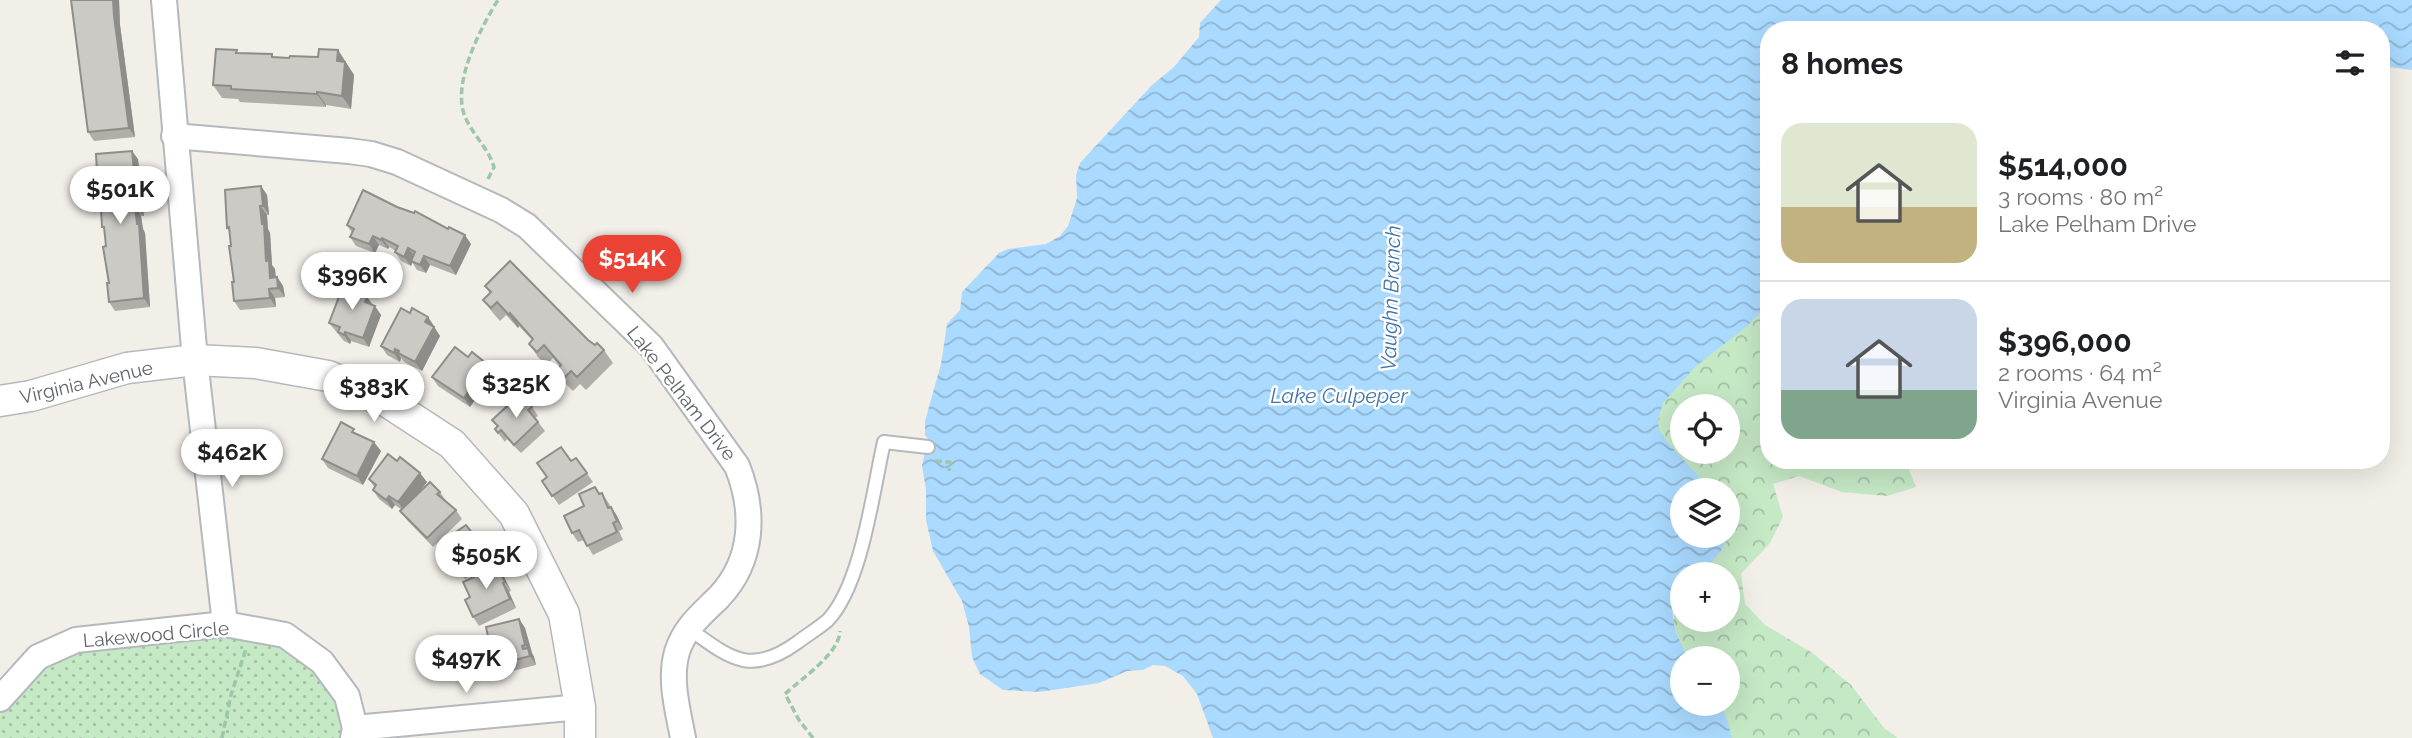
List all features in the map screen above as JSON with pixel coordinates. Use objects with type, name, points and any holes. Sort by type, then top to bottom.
[{"type":"street","points":[[164,0],[195,360],[234,626]]},
{"type":"street","name":"Lake Pelham Drive","points":[[174,136],[371,154],[397,162],[479,199],[527,226],[651,346],[737,466],[744,484],[749,513],[744,556],[728,587],[688,628],[676,655],[675,691],[682,738]]},
{"type":"street","name":"Virginia Avenue","points":[[0,401],[31,396],[127,368],[195,360],[256,363],[328,376],[386,401],[452,444],[514,514],[564,614],[580,707],[580,738]]},
{"type":"street","name":"Lakewood Circle","points":[[0,699],[38,657],[76,640],[234,626],[285,635],[322,662],[347,696],[354,733]]},
{"type":"street","points":[[354,733],[580,707]]},
{"type":"lane","points":[[688,628],[730,656],[754,662],[782,654],[829,618],[839,605],[855,572],[884,442],[928,447]]},
{"type":"path","points":[[479,199],[494,167],[489,154],[466,119],[460,97],[465,70],[489,14],[498,0]]},
{"type":"path","points":[[813,738],[799,720],[785,694],[834,650],[840,640],[840,630],[829,618]]},
{"type":"path","points":[[222,738],[231,695],[248,643],[234,626]]},
{"type":"green space","points":[[1760,304],[1760,469],[1909,469],[1916,487],[1887,496],[1842,492],[1799,476],[1773,484],[1783,517],[1770,543],[1741,574],[1745,604],[1765,625],[1811,652],[1851,685],[1884,728],[1898,738],[1721,738],[1713,716],[1740,716],[1740,646],[1682,646],[1676,632],[1740,632],[1740,562],[1698,562],[1713,548],[1740,548],[1740,478],[1691,478],[1680,464],[1740,464],[1740,394],[1670,394],[1670,452],[1656,434],[1662,397]]},
{"type":"green space","points":[[225,624],[322,662],[353,738],[0,738],[0,708],[38,657]]},
{"type":"water","name":"Lake Culpeper","points":[[1221,0],[2412,0],[2412,70],[2390,67],[2390,21],[1760,21],[1760,313],[1696,366],[1663,403],[1658,419],[1659,430],[1670,445],[1670,464],[1687,464],[1700,478],[1670,478],[1670,548],[1722,548],[1711,562],[1670,562],[1670,632],[1677,632],[1682,646],[1670,646],[1670,716],[1726,716],[1732,738],[1213,738],[1197,694],[1183,676],[1165,666],[1153,665],[1143,670],[1127,671],[1099,683],[1039,692],[1003,690],[980,674],[972,657],[969,627],[962,601],[933,551],[926,520],[926,489],[922,466],[928,439],[925,435],[925,421],[941,364],[947,324],[960,310],[962,292],[999,253],[1008,249],[1046,244],[1060,236],[1068,226],[1077,198],[1076,175],[1080,163],[1152,85],[1174,67],[1199,37],[1200,23]]},
{"type":"building","points":[[71,0],[113,0],[129,128],[88,132]]},
{"type":"building","points":[[216,49],[289,58],[318,57],[319,49],[338,50],[337,61],[345,62],[342,96],[317,92],[231,89],[231,86],[213,85]]},
{"type":"building","points":[[132,151],[144,298],[109,302],[103,247],[106,246],[102,227],[103,209],[101,190],[98,191],[96,154]]},
{"type":"building","points":[[261,186],[263,206],[260,206],[266,261],[269,260],[270,278],[277,277],[278,288],[269,289],[270,298],[234,301],[225,190]]},
{"type":"building","points":[[363,190],[465,235],[450,266],[424,256],[420,265],[411,261],[415,252],[408,248],[404,257],[395,252],[398,246],[382,238],[381,240],[373,236],[369,244],[350,237],[354,229],[347,225]]},
{"type":"building","points":[[510,261],[588,340],[595,345],[597,343],[604,350],[577,377],[571,371],[564,378],[556,370],[561,365],[544,345],[537,352],[529,344],[533,339],[510,313],[509,315],[497,302],[491,308],[483,300],[491,292],[485,286]]},
{"type":"building","points":[[345,281],[357,285],[354,292],[367,297],[365,302],[375,306],[363,338],[345,332],[344,335],[338,332],[340,327],[329,323]]},
{"type":"building","points":[[401,308],[410,313],[412,308],[428,317],[425,322],[434,327],[415,362],[395,349],[394,353],[381,346]]},
{"type":"building","points":[[455,347],[468,357],[472,352],[487,364],[464,398],[432,377]]},
{"type":"building","points":[[520,394],[532,407],[528,410],[538,422],[514,445],[501,430],[498,433],[495,429],[498,426],[492,420]]},
{"type":"building","points":[[341,422],[354,429],[352,432],[374,442],[357,476],[322,459]]},
{"type":"building","points":[[561,447],[571,461],[576,458],[587,473],[552,496],[542,481],[547,477],[537,463]]},
{"type":"building","points":[[388,454],[397,461],[400,457],[420,473],[398,502],[389,496],[386,500],[373,490],[376,485],[369,479]]},
{"type":"building","points":[[430,482],[440,492],[437,494],[456,510],[427,538],[400,511]]},
{"type":"building","points":[[595,487],[599,494],[602,493],[608,508],[611,507],[617,521],[613,523],[617,532],[587,546],[579,530],[572,533],[564,516],[584,506],[579,494]]},
{"type":"building","points":[[466,525],[486,551],[459,571],[440,543]]},
{"type":"building","points":[[497,566],[510,599],[473,617],[465,600],[470,597],[463,582]]},
{"type":"building","points":[[519,619],[525,645],[522,646],[523,649],[528,648],[530,656],[488,667],[484,653],[489,651],[485,637],[488,636],[486,627]]},
{"type":"water label","name":"Vaughn Branch","points":[[1391,298]]}]
